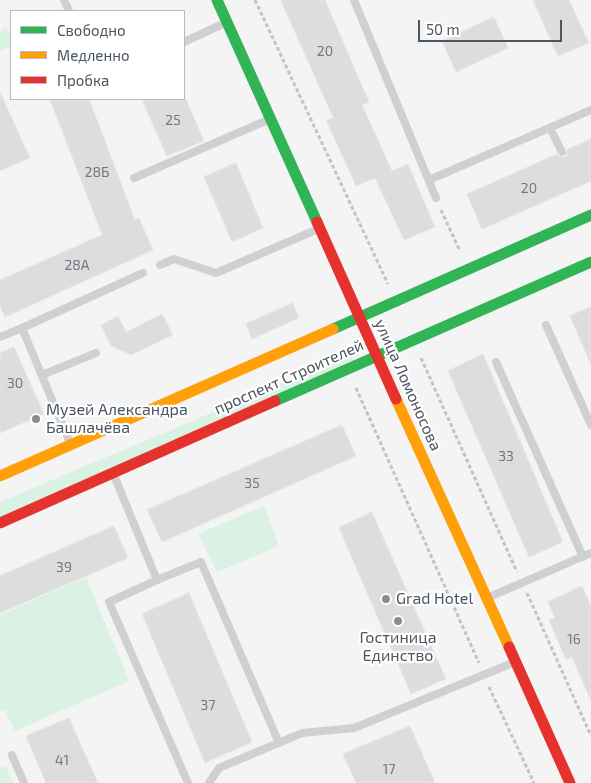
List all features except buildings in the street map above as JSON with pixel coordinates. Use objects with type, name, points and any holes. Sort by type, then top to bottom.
[{"type":"main road","name":"улица Ломоносова","points":[[217,0],[570,783]]},
{"type":"main road","name":"проспект Строителей","points":[[0,476],[591,215]]},
{"type":"main road","name":"проспект Строителей","points":[[0,523],[591,262]]},
{"type":"lane","points":[[354,0],[436,198]]},
{"type":"lane","points":[[185,42],[227,23]]},
{"type":"lane","points":[[429,180],[591,110]]},
{"type":"lane","points":[[134,178],[270,119]]},
{"type":"lane","points":[[550,128],[562,152]]},
{"type":"lane","points":[[160,265],[174,259],[216,273],[320,229]]},
{"type":"lane","points":[[0,337],[143,272]]},
{"type":"lane","points":[[546,325],[591,425]]},
{"type":"lane","points":[[22,328],[70,444]]},
{"type":"lane","points":[[42,375],[96,353]]},
{"type":"lane","points":[[496,362],[583,557]]},
{"type":"lane","points":[[112,473],[157,580]]},
{"type":"lane","points":[[487,598],[591,553]]},
{"type":"lane","points":[[188,783],[109,602],[157,580],[201,562],[279,743]]},
{"type":"lane","points":[[209,783],[219,768],[302,733],[354,728],[516,662]]},
{"type":"lane","points":[[12,755],[24,783]]},
{"type":"path","points":[[255,0],[396,301]]},
{"type":"path","points":[[436,198],[460,251]]},
{"type":"path","points":[[413,340],[591,736]]},
{"type":"path","points":[[348,369],[534,783]]},
{"type":"green space","points":[[6,27],[10,35],[10,47],[0,51],[0,31]]},
{"type":"green space","points":[[351,354],[354,363],[0,518],[0,502]]},
{"type":"green space","points":[[264,506],[279,546],[217,572],[198,534]]},
{"type":"green space","points":[[86,577],[129,681],[15,731],[5,710],[0,711],[0,615]]},
{"type":"green space","points":[[6,766],[13,783],[0,783],[0,768]]},
{"type":"traffic: fast","points":[[217,0],[317,222]]},
{"type":"traffic: fast","points":[[333,329],[591,215]]},
{"type":"traffic: fast","points":[[275,401],[591,262]]},
{"type":"traffic: slow","points":[[0,476],[333,329]]},
{"type":"traffic: slow","points":[[396,399],[509,647]]},
{"type":"traffic: jam","points":[[317,222],[396,399]]},
{"type":"traffic: jam","points":[[0,523],[275,401]]},
{"type":"traffic: jam","points":[[509,647],[570,783]]},
{"type":"place","name":"Музей Александра Башлачёва","points":[[36,419]]},
{"type":"place","name":"Grad Hotel","points":[[386,599]]},
{"type":"place","name":"Гостиница Единство","points":[[398,621]]}]
